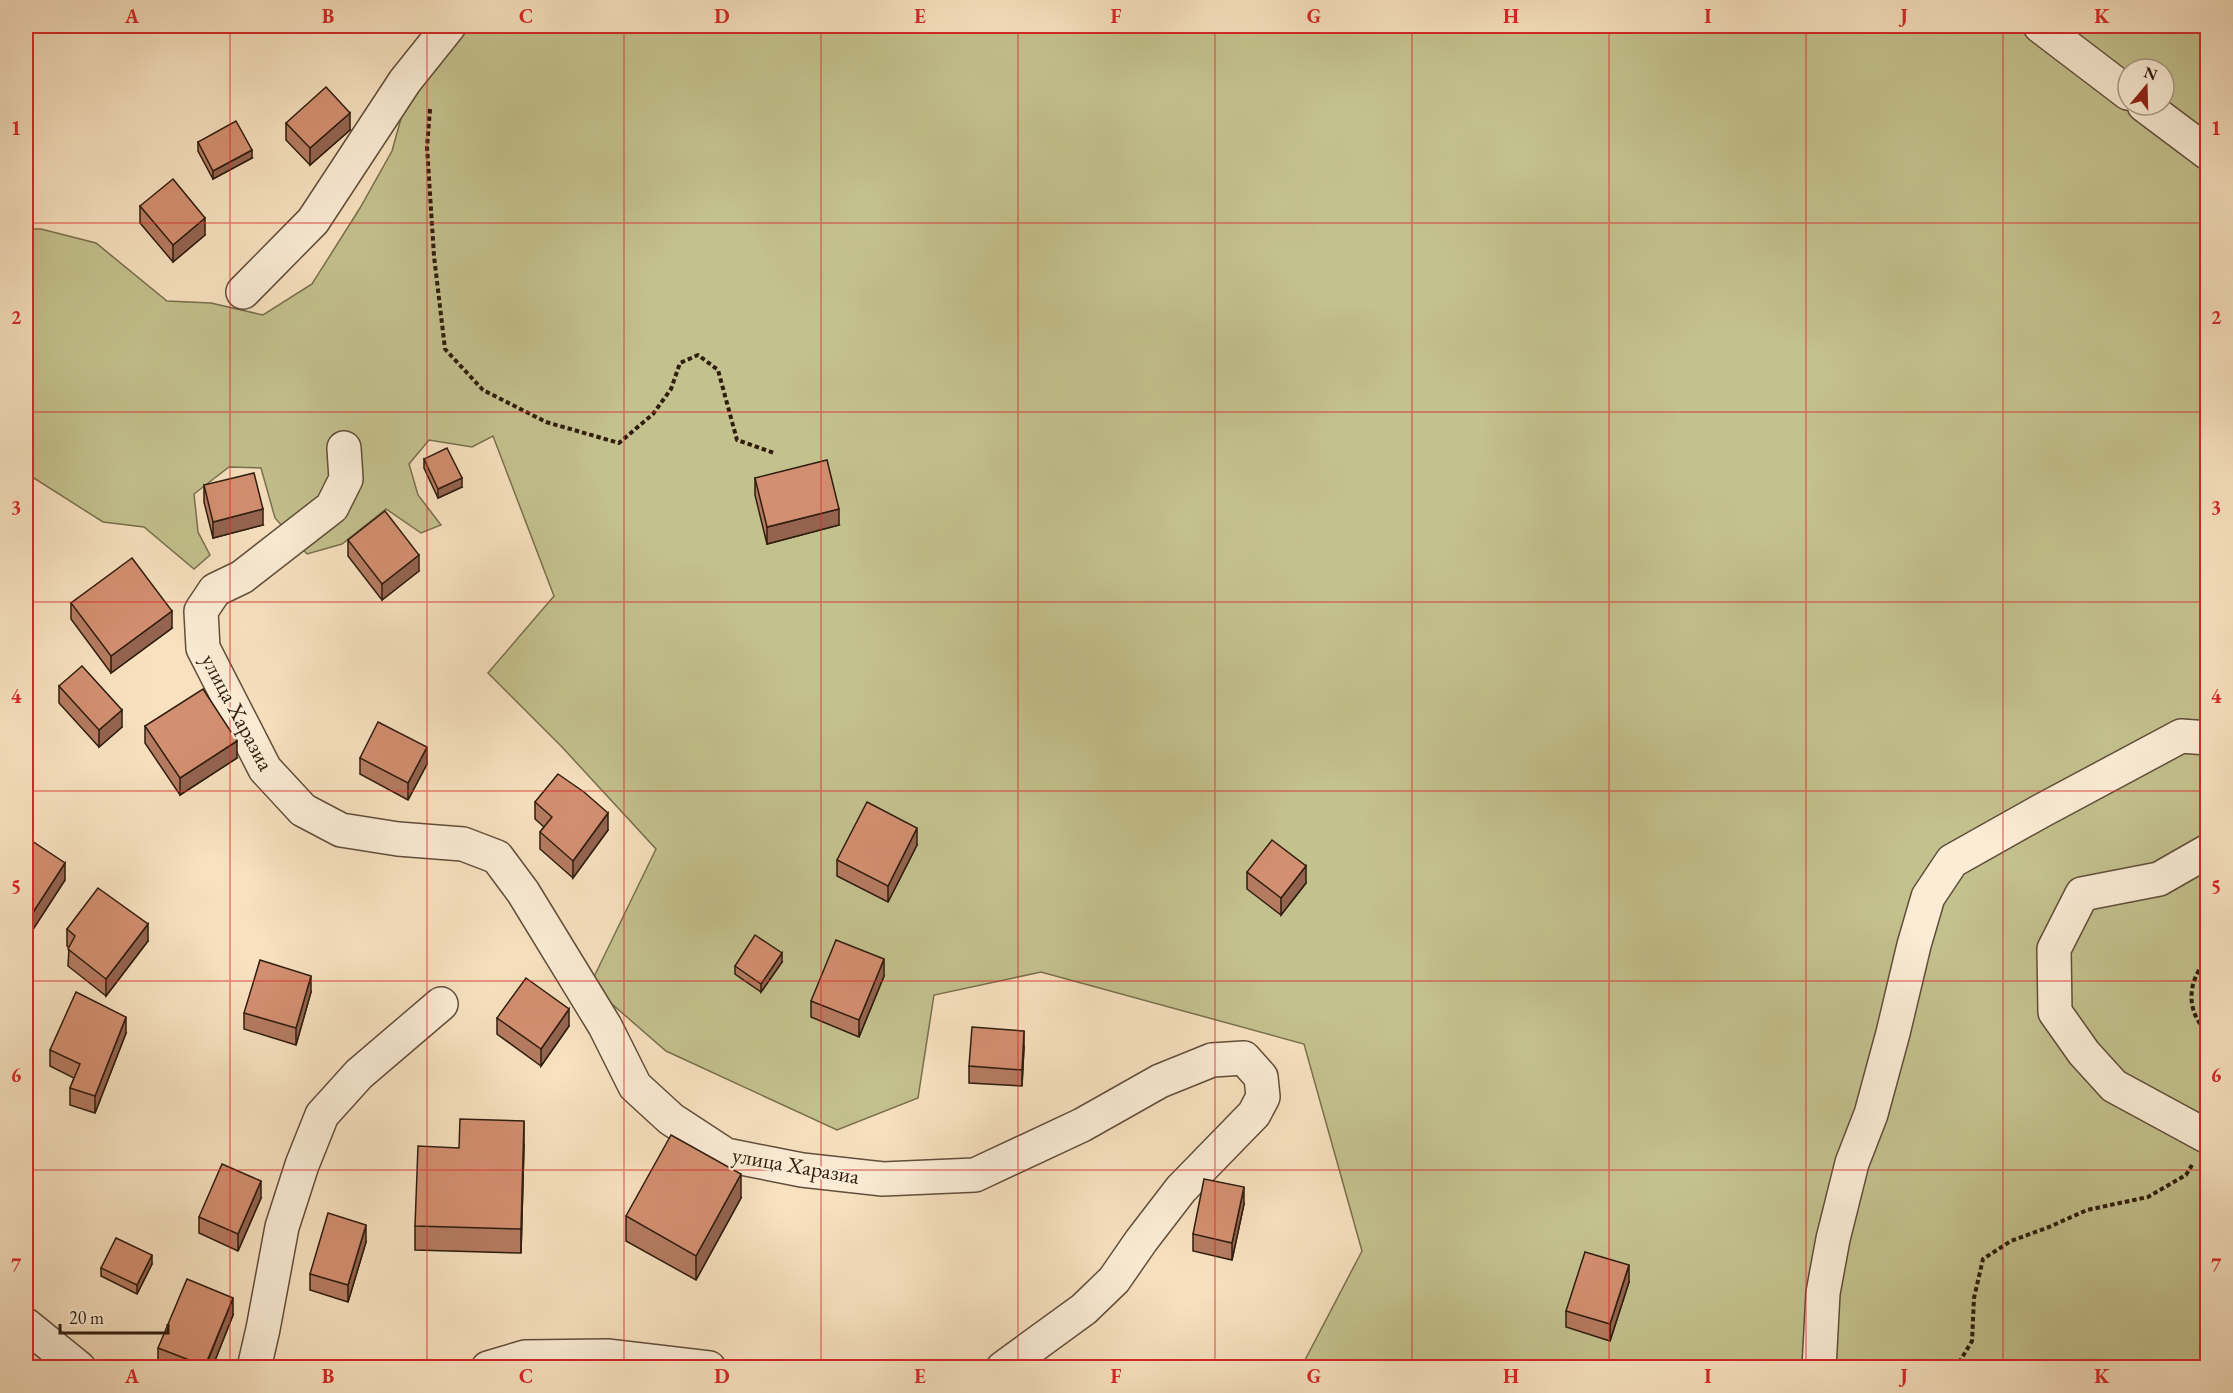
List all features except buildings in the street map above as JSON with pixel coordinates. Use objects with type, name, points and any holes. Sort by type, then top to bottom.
[{"type":"street","points":[[243,292],[313,221],[405,81],[449,26]]},
{"type":"street","points":[[2040,26],[2116,84]]},
{"type":"street","points":[[2160,117],[2208,153]]},
{"type":"street","name":"улица Харазиа","points":[[344,448],[346,479],[332,507],[242,577],[215,590],[201,611],[203,648],[265,770],[303,810],[341,830],[463,844],[497,857],[523,892],[605,1026],[635,1086],[671,1119],[726,1155],[802,1170],[883,1179],[975,1175],[1082,1125],[1160,1081],[1212,1060],[1244,1058],[1261,1077],[1263,1097],[1254,1114],[1181,1189],[1114,1280],[1084,1310],[1003,1368]]},
{"type":"street","points":[[1820,1368],[1823,1293],[1833,1239],[1852,1163],[1871,1114],[1928,897],[1952,861],[2181,736],[2208,738]]},
{"type":"street","points":[[2202,1147],[2114,1086],[2084,1053],[2055,1012],[2054,950],[2082,894],[2159,879],[2208,851]]},
{"type":"street","points":[[254,1368],[282,1227],[302,1165],[322,1115],[359,1074],[441,1004]]},
{"type":"street","points":[[26,1325],[79,1368]]},
{"type":"street","points":[[488,1368],[525,1358],[607,1356],[709,1368]]},
{"type":"path","points":[[430,102],[428,147],[434,256],[445,349],[483,390],[546,422],[619,443],[653,414],[670,389],[680,363],[698,355],[718,370],[737,441],[774,453]]},
{"type":"path","points":[[2208,958],[2195,975],[2191,988],[2191,1007],[2200,1026],[2208,1034]]},
{"type":"path","points":[[1946,1368],[1957,1366],[1972,1341],[1974,1298],[1983,1259],[2011,1241],[2087,1210],[2148,1197],[2186,1175],[2202,1147]]},
{"type":"shaded area","points":[[469,26],[2207,26],[2207,1367],[1309,1367],[1305,1360],[1362,1251],[1304,1044],[1041,972],[934,995],[918,1098],[837,1130],[666,1051],[590,985],[656,849],[562,747],[488,673],[554,596],[493,436],[472,447],[429,440],[409,464],[418,495],[441,525],[421,533],[386,509],[342,544],[307,554],[275,518],[261,468],[229,467],[194,494],[198,532],[210,555],[194,569],[144,527],[103,522],[26,473],[26,229],[41,229],[96,243],[167,301],[211,303],[263,315],[312,284],[360,208],[392,151],[402,115],[401,110]]}]
